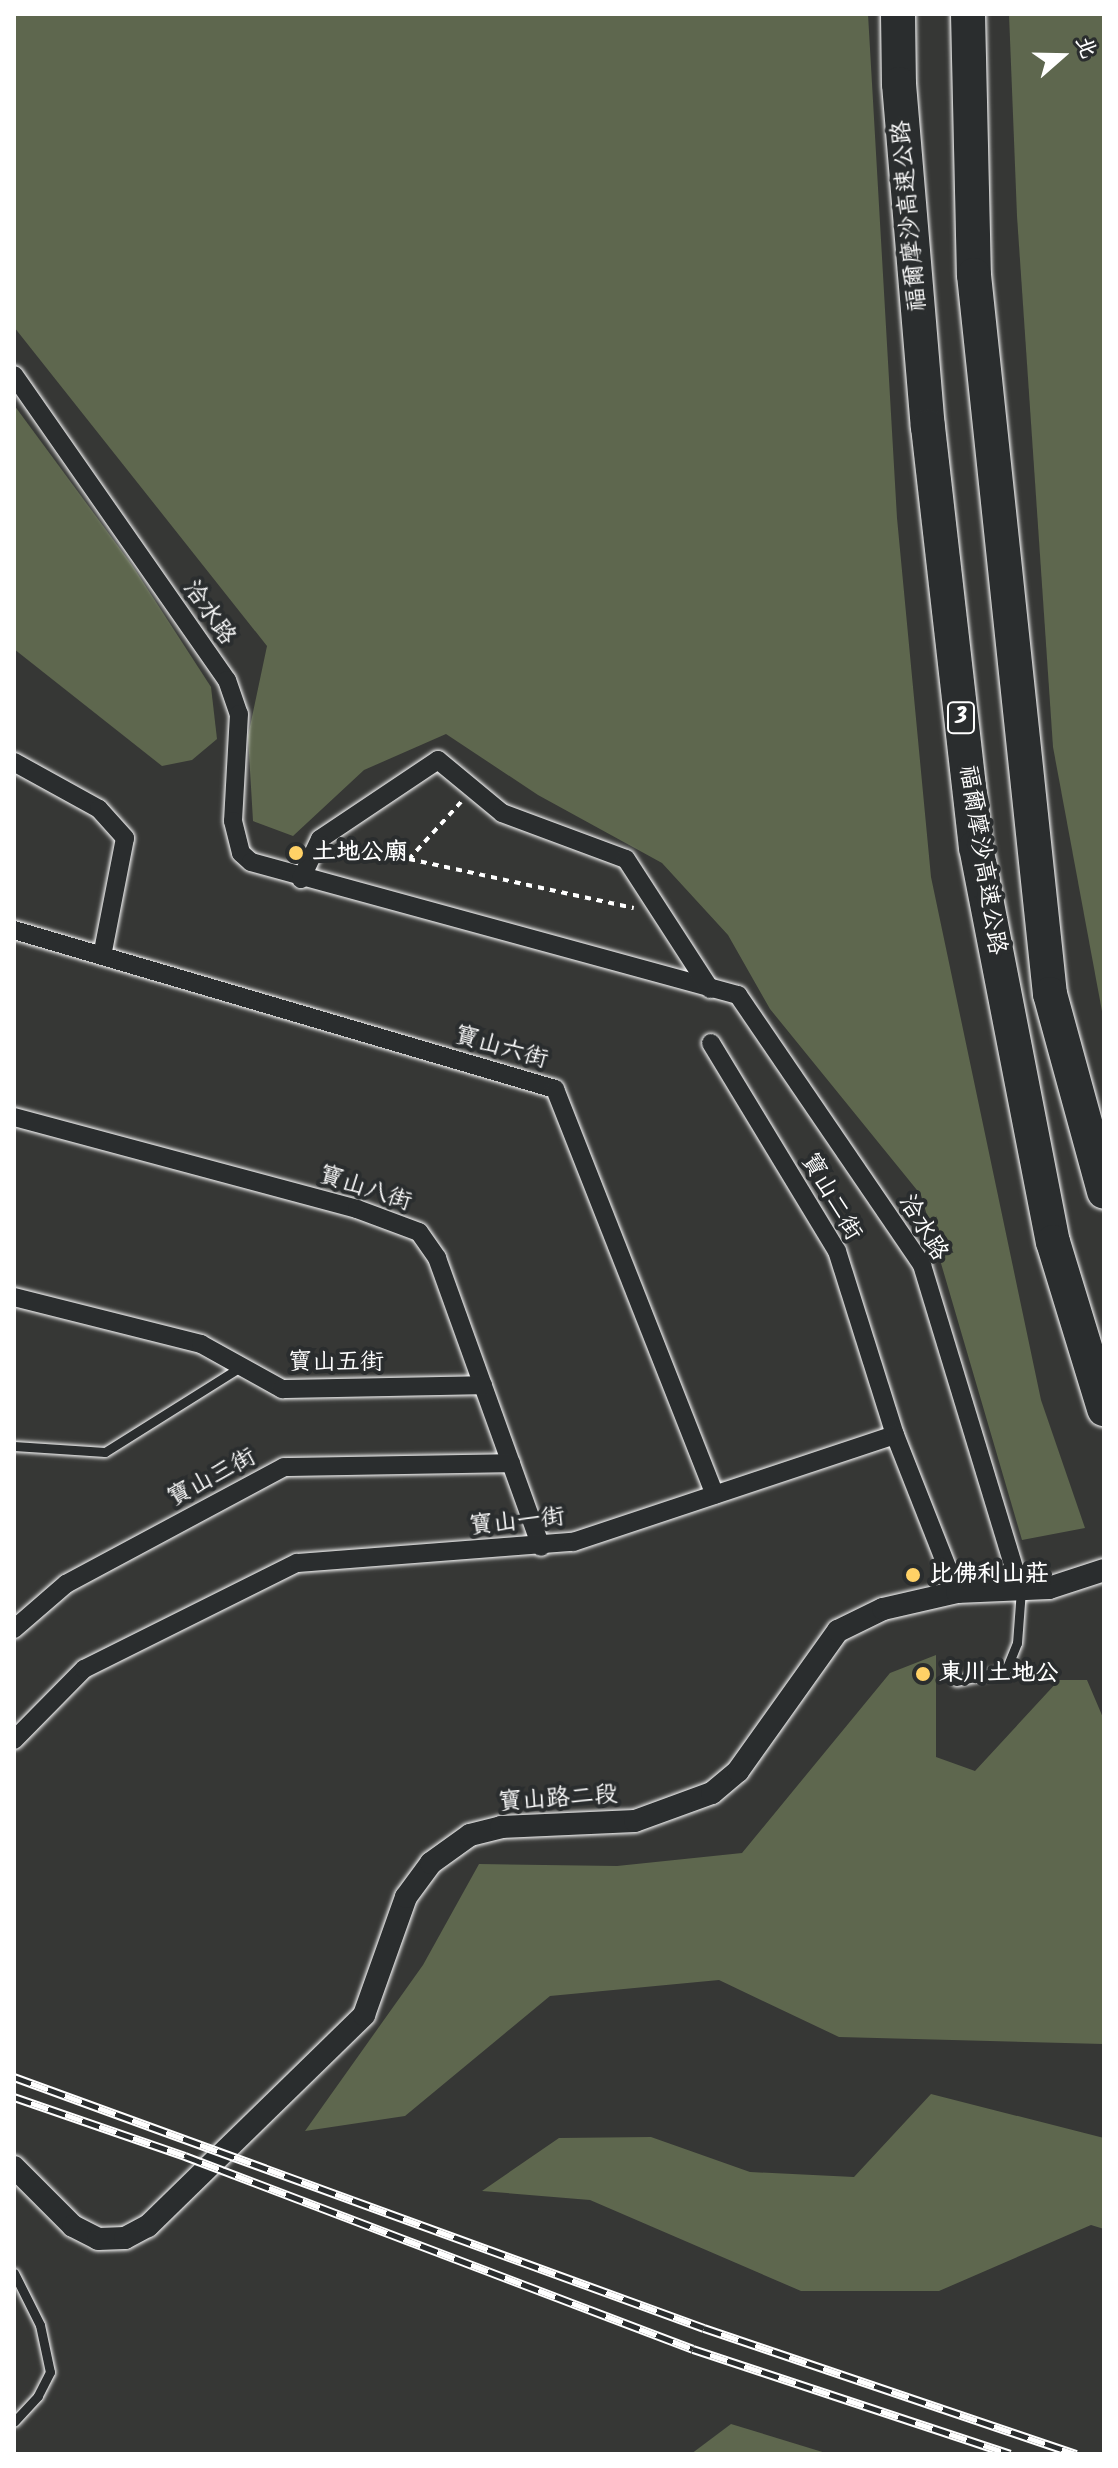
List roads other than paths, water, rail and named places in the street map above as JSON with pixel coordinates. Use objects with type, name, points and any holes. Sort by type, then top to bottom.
[{"type":"highway","name":"福爾摩沙高速公路","points":[[898,14],[899,84],[928,427],[976,847],[1053,1242],[1104,1409]]},
{"type":"highway","name":"福爾摩沙高速公路","points":[[968,14],[974,275],[1050,994],[1104,1192]]},
{"type":"street","name":"洽水路","points":[[14,375],[227,680],[239,714],[233,821],[241,853],[251,862],[301,879],[738,995],[922,1265],[1021,1590]]},
{"type":"street","points":[[301,879],[320,839],[438,760],[502,813],[626,859],[710,989]]},
{"type":"street","points":[[14,762],[99,809],[125,838],[102,956]]},
{"type":"street","name":"寶山六街","points":[[14,930],[555,1089],[715,1495]]},
{"type":"street","name":"寶山二街","points":[[711,1043],[837,1251],[895,1435]]},
{"type":"street","name":"寶山八街","points":[[14,1117],[357,1209],[419,1232],[437,1258],[541,1547]]},
{"type":"street","name":"寶山五街","points":[[14,1297],[201,1344],[239,1368],[282,1389],[483,1385]]},
{"type":"street","points":[[895,1435],[957,1592]]},
{"type":"street","name":"寶山一街","points":[[14,1740],[84,1669],[297,1563],[541,1547],[715,1495],[895,1435]]},
{"type":"street","name":"寶山三街","points":[[14,1629],[66,1584],[284,1467],[511,1463]]},
{"type":"street","name":"寶山路二段","points":[[14,2167],[73,2226],[98,2239],[125,2238],[148,2226],[364,2015],[406,1897],[431,1863],[470,1835],[501,1827],[635,1821],[712,1793],[738,1771],[838,1631],[883,1609],[957,1592],[1049,1588],[1104,1570]]},
{"type":"lane","points":[[14,1446],[105,1452],[239,1368]]},
{"type":"lane","points":[[956,1681],[1006,1670],[1017,1643],[1021,1590]]},
{"type":"lane","points":[[14,2273],[40,2325],[50,2372],[38,2396],[14,2422]]},
{"type":"railway","points":[[14,2077],[704,2328],[1076,2454]]},
{"type":"railway","points":[[14,2097],[185,2156],[693,2349],[1010,2454]]},
{"type":"place","name":"土地公廟","points":[[296,853]]},
{"type":"place","name":"比佛利山莊","points":[[913,1575]]},
{"type":"place","name":"東川土地公","points":[[923,1674]]}]
